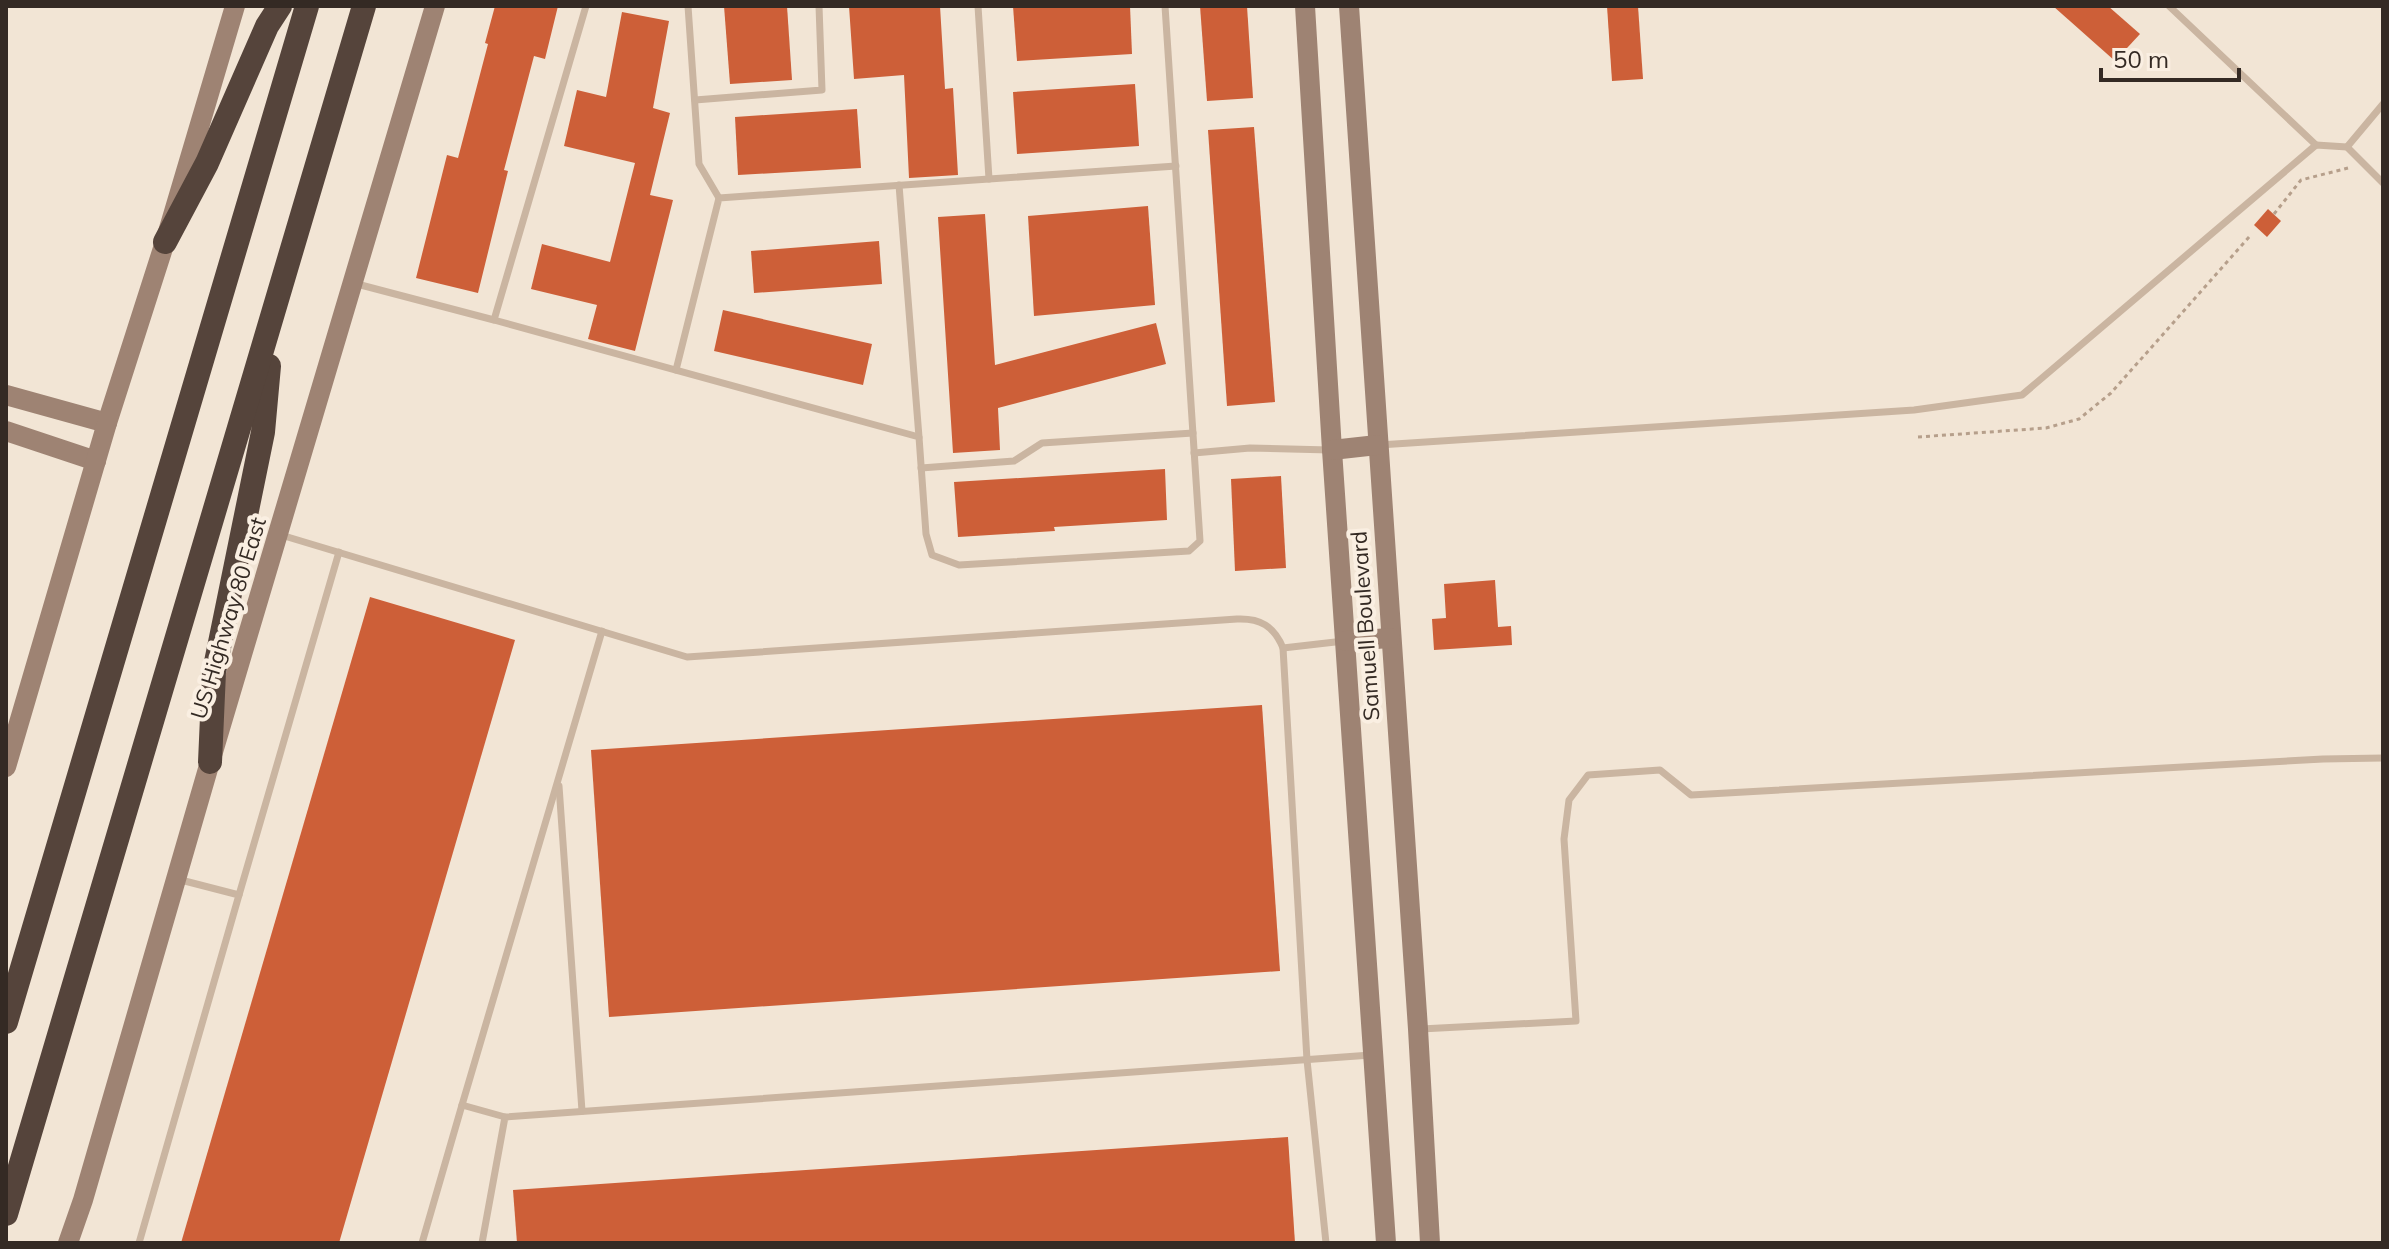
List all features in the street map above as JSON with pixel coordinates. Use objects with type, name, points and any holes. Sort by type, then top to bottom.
[{"type":"highway","points":[[165,242],[207,163],[267,26],[280,6]]},
{"type":"highway","points":[[6,1022],[307,6]]},
{"type":"highway","points":[[6,1214],[364,6]]},
{"type":"highway","points":[[210,762],[214,672],[263,432],[275,308]]},
{"type":"main road","points":[[6,767],[9,745],[235,6]]},
{"type":"main road","name":"US Highway 80 East","points":[[68,1243],[435,6]]},
{"type":"main road","name":"Samuell Boulevard","points":[[1305,6],[1386,1243]]},
{"type":"main road","name":"Samuell Boulevard","points":[[1349,6],[1430,1243]]},
{"type":"main road","points":[[6,395],[107,423]]},
{"type":"main road","points":[[6,431],[96,461]]},
{"type":"main road","points":[[1332,450],[1377,445]]},
{"type":"main road","points":[[1346,641],[1390,638]]},
{"type":"lane","points":[[494,320],[586,6]]},
{"type":"lane","points":[[676,370],[719,198],[699,164],[688,6]]},
{"type":"lane","points":[[695,100],[822,90],[819,6]]},
{"type":"lane","points":[[978,6],[989,179]]},
{"type":"lane","points":[[899,185],[926,534],[932,555],[959,565],[1189,551],[1200,541],[1165,6]]},
{"type":"lane","points":[[2169,6],[2316,145],[2347,147],[2383,183]]},
{"type":"lane","points":[[2347,147],[2383,104]]},
{"type":"lane","points":[[1377,445],[1914,410],[2022,395],[2316,145]]},
{"type":"lane","points":[[719,198],[1176,166]]},
{"type":"lane","points":[[353,283],[919,437]]},
{"type":"lane","points":[[921,468],[1014,461],[1042,443],[1193,433]]},
{"type":"lane","points":[[1194,453],[1250,448],[1332,450]]},
{"type":"lane","points":[[279,534],[687,657],[1249,618],[1261,621],[1271,628],[1283,648],[1307,1060],[1326,1243]]},
{"type":"lane","points":[[139,1243],[339,552]]},
{"type":"lane","points":[[422,1243],[602,631]]},
{"type":"lane","points":[[1283,648],[1346,641]]},
{"type":"lane","points":[[1418,1029],[1576,1021],[1564,839],[1569,800],[1588,775],[1660,770],[1691,795],[2383,758]]},
{"type":"lane","points":[[558,780],[582,1111]]},
{"type":"lane","points":[[176,879],[239,895]]},
{"type":"lane","points":[[462,1105],[505,1117],[1373,1055]]},
{"type":"lane","points":[[482,1243],[505,1117]]},
{"type":"path","points":[[2274,214],[2301,180],[2364,163]]},
{"type":"path","points":[[1918,437],[2046,428],[2079,419],[2111,393],[2250,236]]},
{"type":"building","points":[[495,6],[558,6],[545,59],[534,56],[504,170],[508,171],[478,293],[416,278],[447,155],[458,158]]},
{"type":"building","points":[[724,6],[787,6],[792,80],[730,84]]},
{"type":"building","points":[[849,6],[940,6],[945,89],[953,88],[958,175],[909,178],[904,75],[854,79]]},
{"type":"building","points":[[1013,6],[1130,6],[1132,54],[1017,61]]},
{"type":"building","points":[[1200,6],[1247,6],[1253,98],[1207,101]]},
{"type":"building","points":[[1607,6],[1638,6],[1643,79],[1612,81]]},
{"type":"building","points":[[2053,6],[2108,6],[2140,34],[2115,61]]},
{"type":"building","points":[[622,12],[669,21],[653,108],[670,113],[650,195],[673,200],[635,351],[588,339],[597,305],[531,289],[542,244],[610,262],[635,163],[564,146],[577,90],[606,97]]},
{"type":"building","points":[[1135,84],[1139,146],[1017,154],[1013,92]]},
{"type":"building","points":[[857,109],[861,168],[738,175],[735,117]]},
{"type":"building","points":[[1254,127],[1275,402],[1227,406],[1208,130]]},
{"type":"building","points":[[1148,206],[1155,305],[1034,316],[1028,216]]},
{"type":"building","points":[[2268,209],[2281,221],[2267,237],[2254,225]]},
{"type":"building","points":[[985,214],[995,365],[1156,323],[1166,364],[998,408],[1000,450],[953,453],[938,217]]},
{"type":"building","points":[[879,241],[882,284],[754,293],[751,251]]},
{"type":"building","points":[[723,310],[872,344],[863,385],[714,351]]},
{"type":"building","points":[[1165,469],[1167,520],[958,537],[954,482]]},
{"type":"building","points":[[1281,476],[1286,568],[1235,571],[1231,479]]},
{"type":"building","points":[[1495,580],[1498,627],[1511,626],[1512,645],[1434,650],[1432,619],[1446,618],[1444,584]]},
{"type":"building","points":[[370,597],[515,640],[339,1243],[181,1243]]},
{"type":"building","points":[[1262,705],[1280,971],[609,1017],[591,750]]},
{"type":"building","points":[[1288,1137],[1295,1243],[517,1243],[513,1190]]}]
